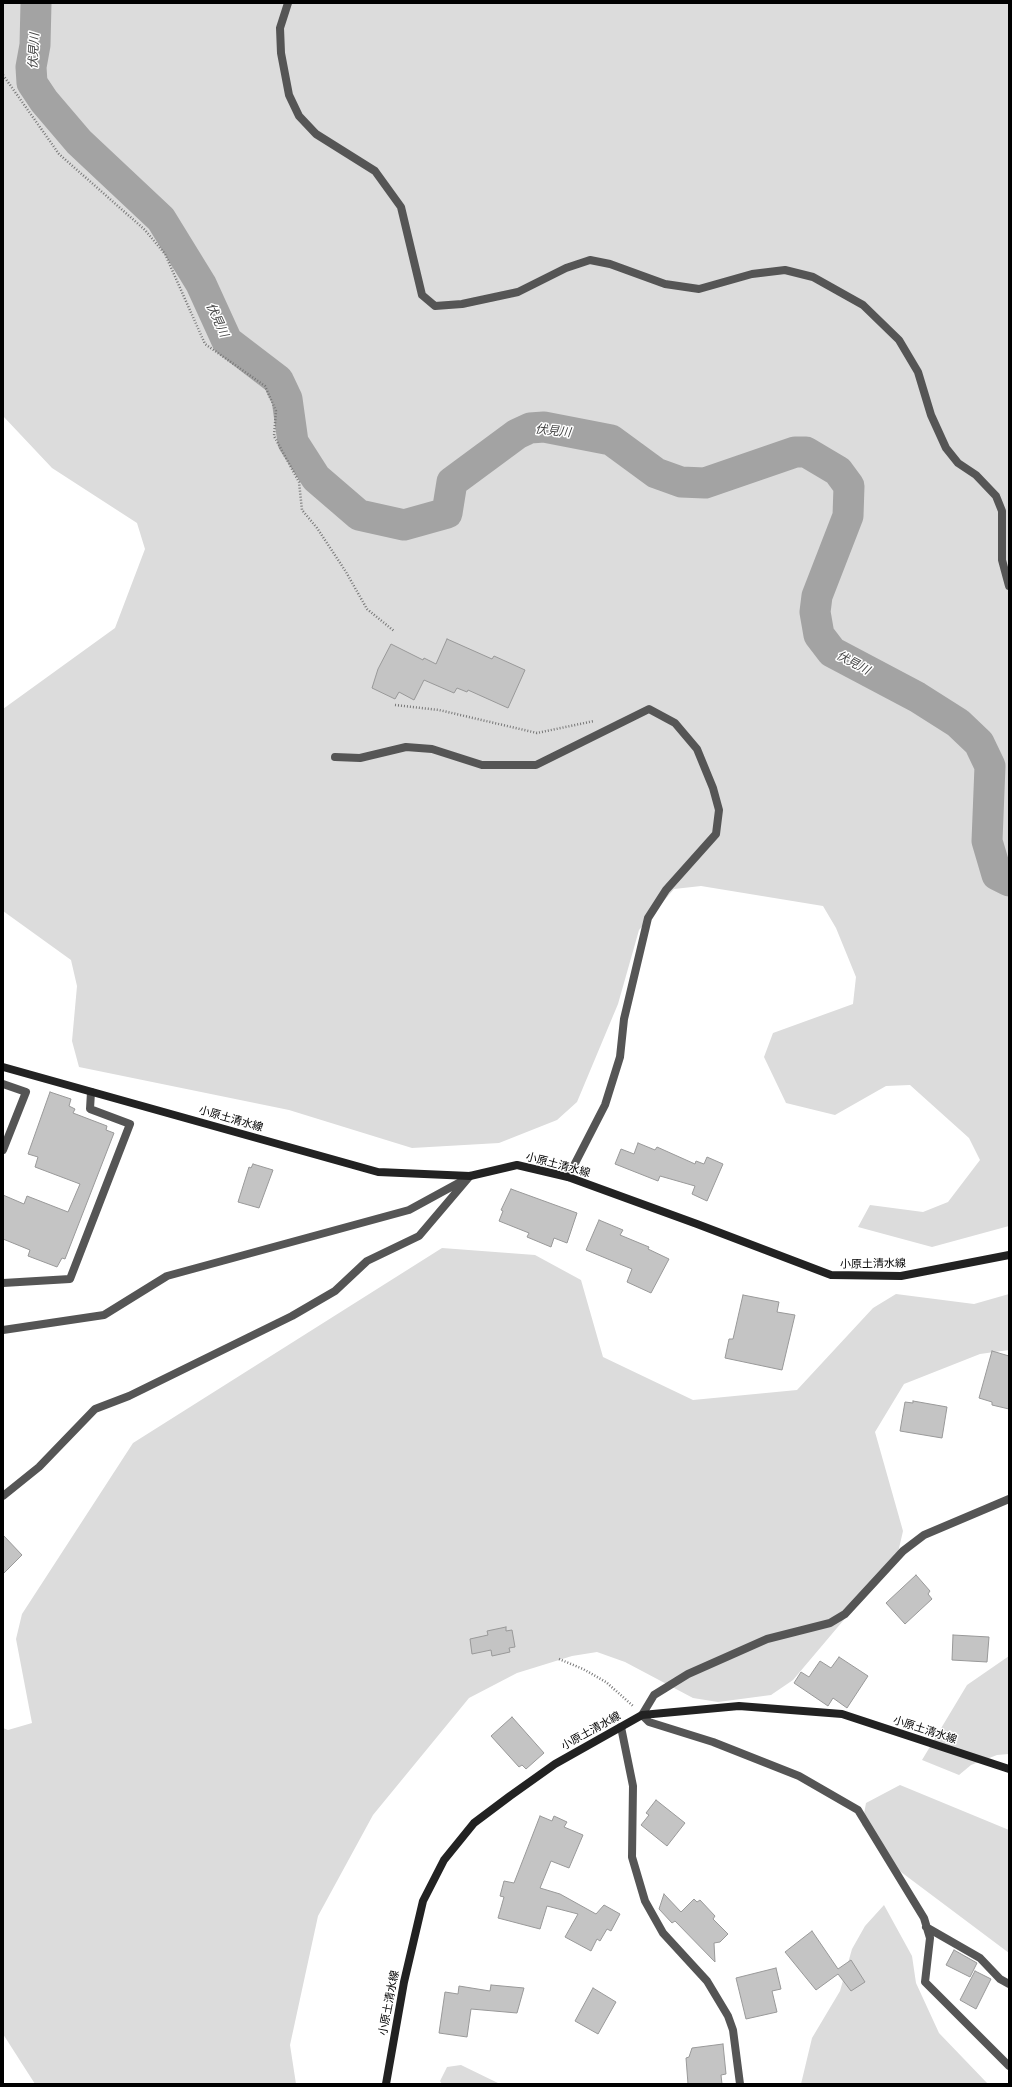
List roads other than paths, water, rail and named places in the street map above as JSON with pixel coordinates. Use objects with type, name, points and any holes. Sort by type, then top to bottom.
[{"type":"main road","name":"小原土清水線","points":[[3,1067],[378,1172],[470,1176],[517,1165],[568,1177],[832,1275],[901,1276],[1009,1255]]},
{"type":"main road","name":"小原土清水線","points":[[386,2084],[404,1982],[423,1901],[444,1860],[474,1823],[555,1764],[642,1715],[739,1706],[842,1714],[1009,1769]]},
{"type":"street","points":[[288,3],[280,28],[281,53],[289,95],[299,116],[316,134],[375,172],[401,208],[422,295],[435,306],[462,304],[518,292],[566,268],[590,260],[610,264],[665,284],[699,289],[752,274],[785,270],[813,277],[863,304],[899,340],[918,372],[931,415],[946,448],[958,463],[976,475],[996,496],[1002,511],[1002,560],[1009,586]]},
{"type":"street","points":[[335,757],[360,758],[406,747],[432,749],[482,765],[536,765],[649,710],[675,723],[697,749],[713,788],[719,810],[716,834],[666,890],[648,918],[624,1019],[620,1057],[605,1105],[568,1177]]},
{"type":"street","points":[[3,1084],[26,1092],[3,1150]]},
{"type":"street","points":[[3,1283],[70,1280],[130,1124],[90,1109],[91,1092]]},
{"type":"street","points":[[3,1330],[104,1315],[167,1276],[409,1210],[470,1176]]},
{"type":"street","points":[[3,1496],[38,1467],[95,1409],[129,1396],[292,1316],[335,1291],[367,1261],[419,1236],[470,1176]]},
{"type":"street","points":[[1009,1499],[924,1535],[903,1551],[845,1614],[830,1622],[767,1639],[688,1674],[654,1695],[642,1715],[649,1722],[713,1742],[799,1776],[858,1810],[924,1918],[930,1938],[925,1982],[1009,2066]]},
{"type":"street","points":[[621,1727],[633,1786],[632,1857],[645,1901],[663,1933],[707,1981],[728,2016],[733,2030],[740,2084]]},
{"type":"street","points":[[926,1927],[980,1958],[1000,1979],[1009,1984]]},
{"type":"waterway","name":"伏見川","points":[[36,3],[35,45],[31,67],[32,83],[44,101],[79,142],[161,219],[201,284],[227,341],[278,380],[287,399],[293,442],[316,478],[359,515],[404,525],[447,513],[452,482],[517,434],[530,428],[544,427],[611,440],[656,473],[681,482],[705,483],[795,452],[806,452],[838,471],[849,486],[848,516],[817,596],[815,612],[819,635],[832,652],[917,697],[958,723],[979,743],[990,766],[987,841],[997,875],[1009,881]]}]
